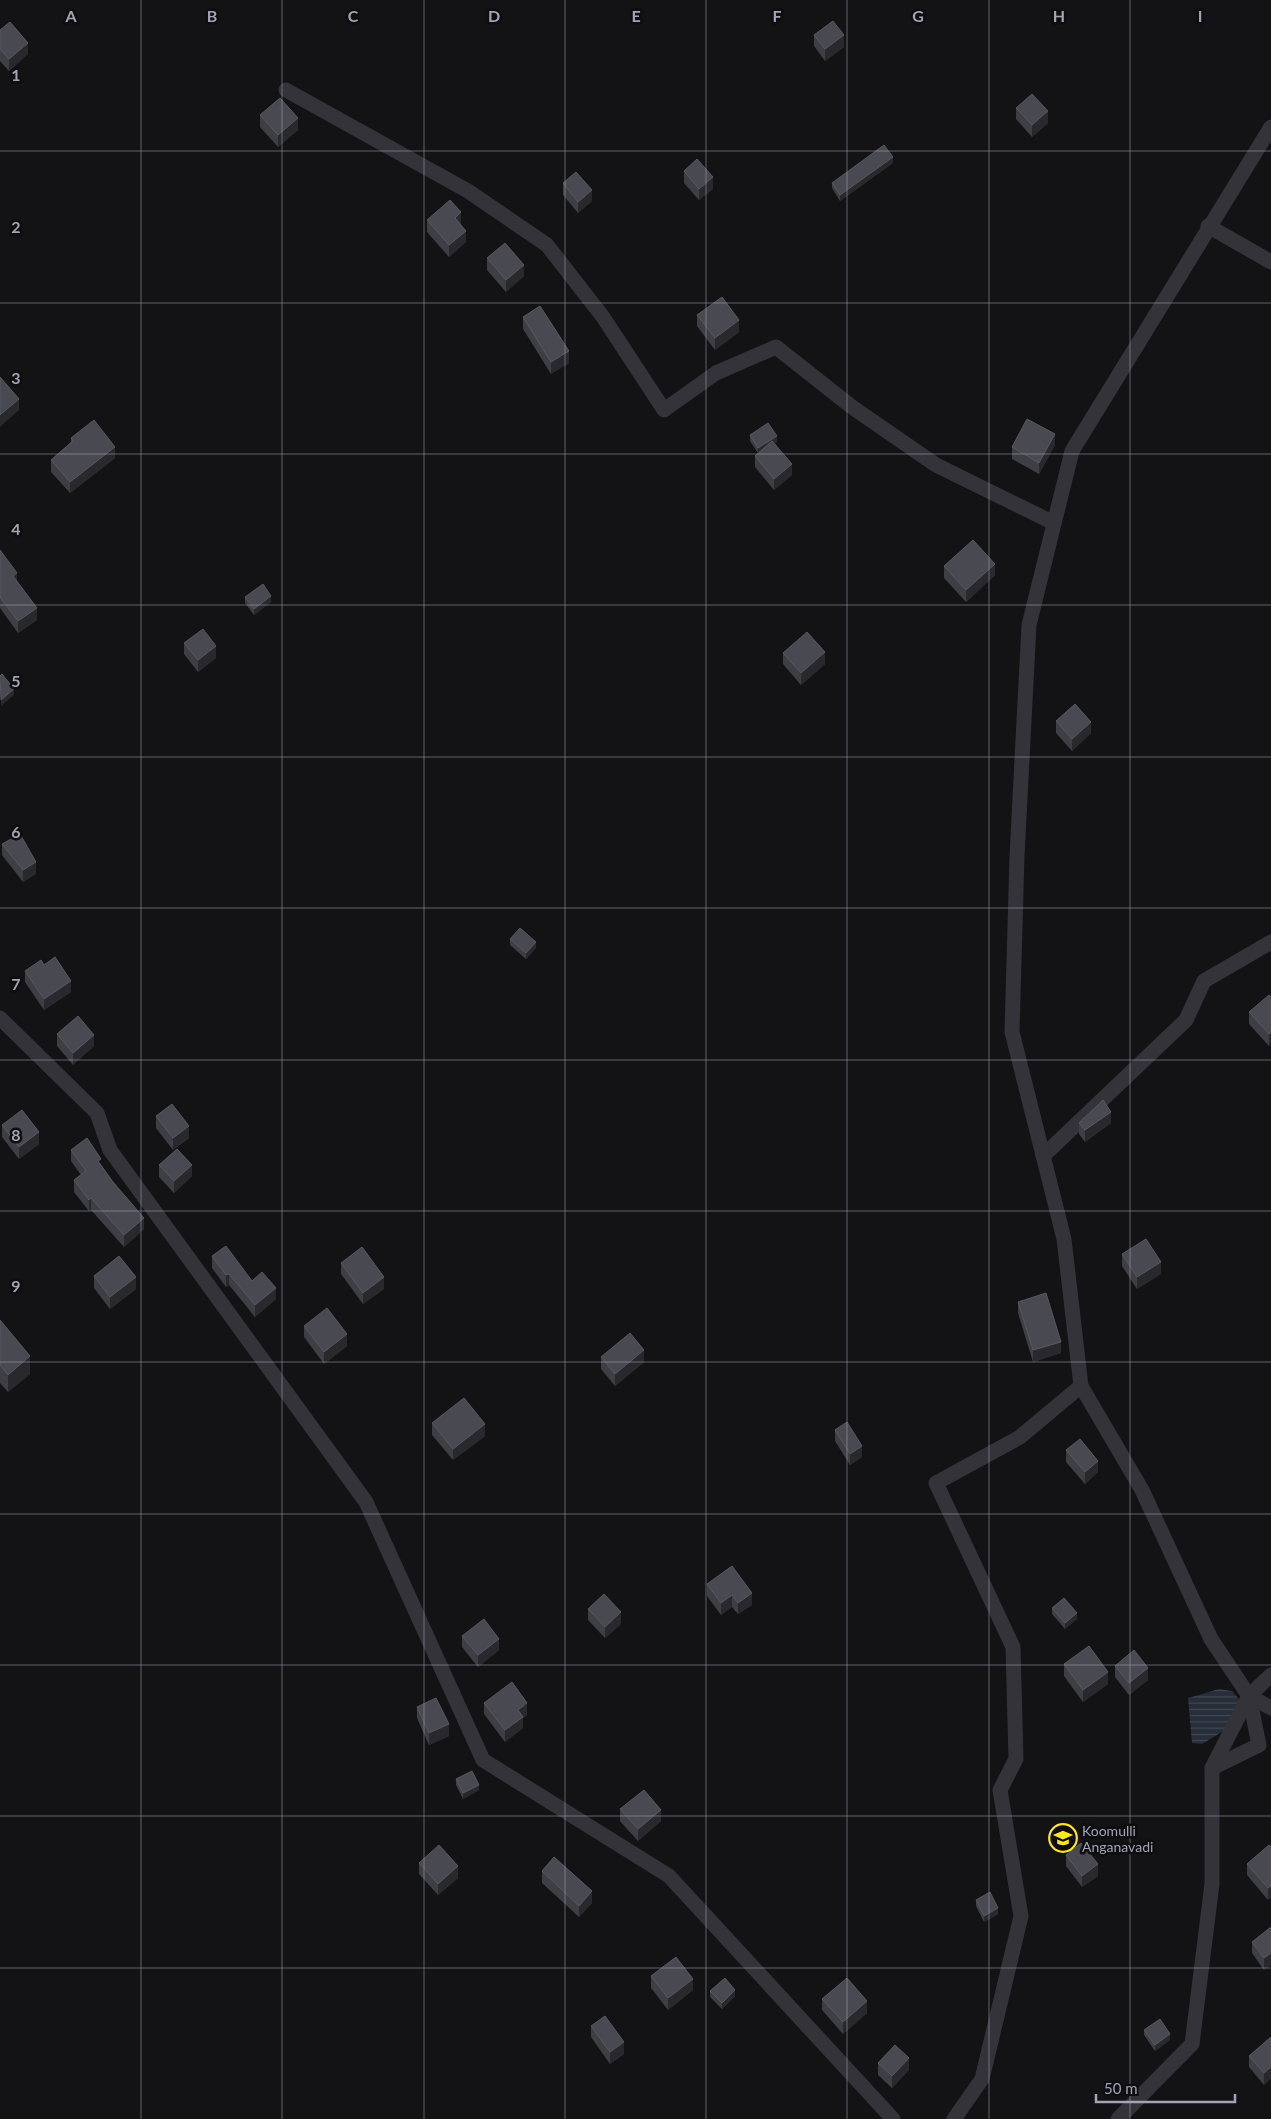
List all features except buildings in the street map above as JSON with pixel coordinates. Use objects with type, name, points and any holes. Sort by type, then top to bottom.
[{"type":"street","points":[[286,90],[468,191],[547,245],[603,317],[664,410],[716,373],[776,346],[852,407],[936,465],[1054,523]]},
{"type":"street","points":[[1212,1768],[1260,1745],[1249,1696],[1211,1639],[1142,1490],[1082,1386],[1064,1238],[1012,1032],[1017,856],[1029,625],[1072,451],[1208,226],[1271,127]]},
{"type":"street","points":[[1208,226],[1271,262]]},
{"type":"street","points":[[1043,1156],[1186,1020],[1204,981],[1271,942]]},
{"type":"street","points":[[0,1018],[97,1113],[110,1150],[366,1502],[483,1760],[669,1876],[893,2119]]},
{"type":"street","points":[[954,2119],[982,2079],[1021,1916],[1000,1790],[1016,1759],[1013,1647],[936,1483],[1020,1437],[1082,1386]]},
{"type":"street","points":[[1118,2119],[1192,2044],[1212,1884],[1212,1768],[1249,1696],[1271,1675]]},
{"type":"street","points":[[1249,1696],[1271,1708]]},
{"type":"water","points":[[1219,1689],[1232,1691],[1239,1699],[1242,1710],[1230,1727],[1202,1744],[1192,1743],[1188,1698]]},
{"type":"place","name":"Koomulli Anganavadi","points":[[1063,1838]]}]
